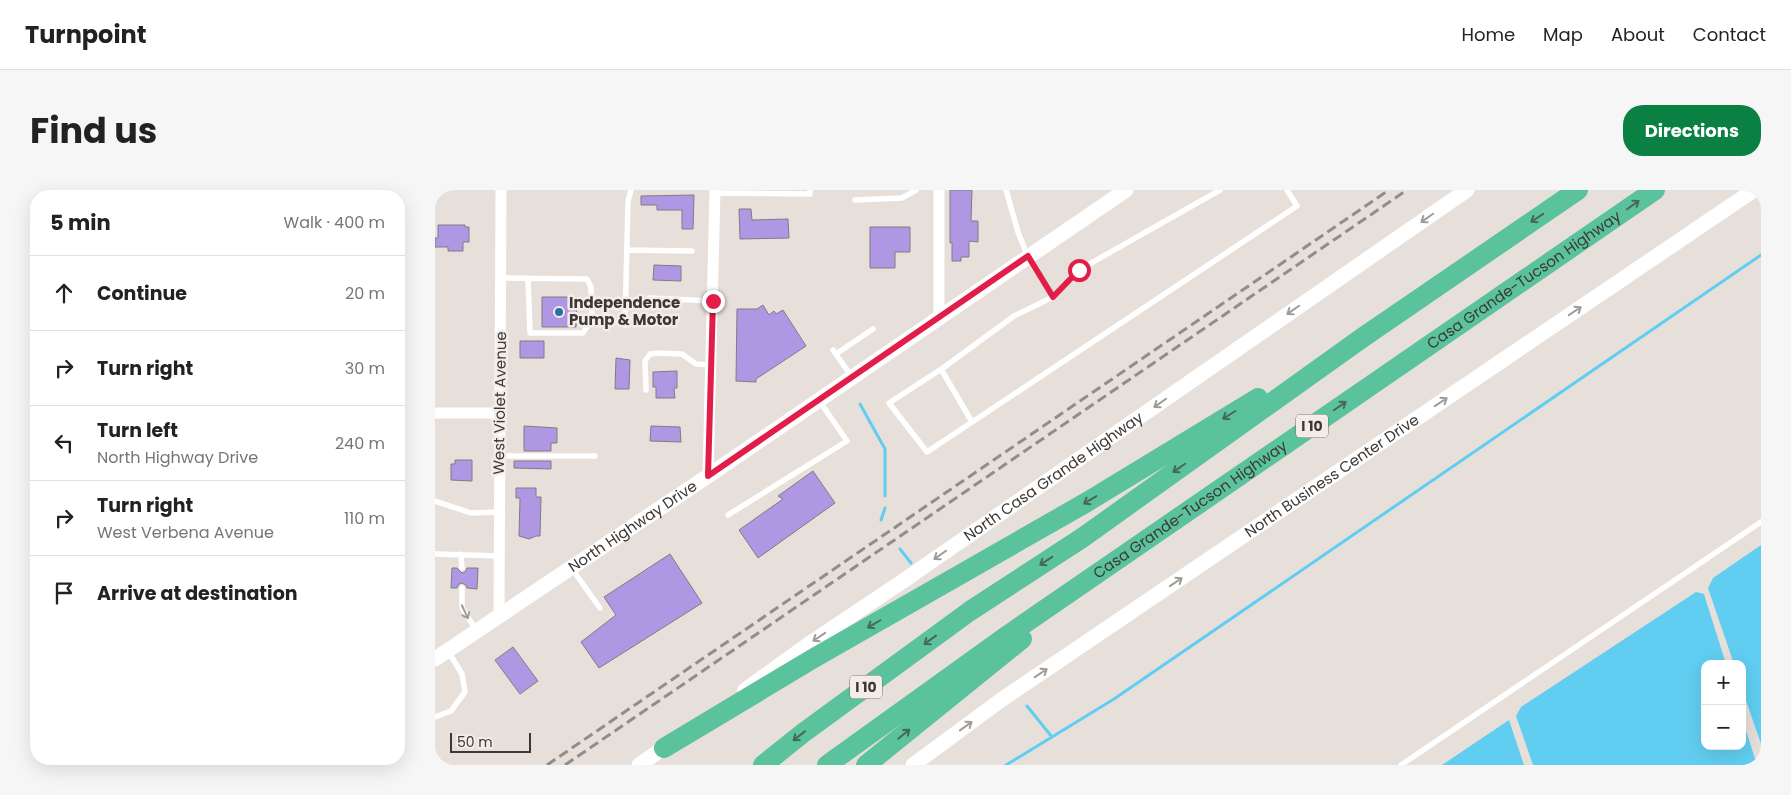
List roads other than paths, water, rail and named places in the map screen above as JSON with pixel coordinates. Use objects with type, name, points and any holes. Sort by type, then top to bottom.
[{"type":"highway","name":"I 10","points":[[763,765],[803,733],[970,612],[1082,538],[1361,338],[1578,190]]},
{"type":"highway","name":"Casa Grande-Tucson Highway","points":[[827,765],[968,662],[1655,190]]},
{"type":"highway","points":[[664,748],[814,658],[1079,507],[1361,338]]},
{"type":"highway","points":[[866,765],[1141,543]]},
{"type":"main road","name":"North Highway Drive","points":[[435,659],[572,569],[1126,190]]},
{"type":"main road","name":"North Casa Grande Highway","points":[[639,765],[805,646],[903,581],[1467,190]]},
{"type":"main road","name":"North Business Center Drive","points":[[913,765],[1001,700],[1754,190]]},
{"type":"street","name":"West Violet Avenue","points":[[499,617],[501,190]]},
{"type":"street","points":[[939,190],[939,317]]},
{"type":"street","points":[[708,476],[715,191]]},
{"type":"street","points":[[435,413],[501,413]]},
{"type":"lane","points":[[625,325],[628,201],[631,190]]},
{"type":"lane","points":[[715,191],[810,194],[810,190]]},
{"type":"lane","points":[[855,200],[902,198],[916,190]]},
{"type":"lane","points":[[1006,190],[1018,232],[1028,256],[1053,297]]},
{"type":"lane","points":[[1220,190],[1079,270],[1053,297],[1014,316],[889,404],[927,452],[1297,206],[1287,190]]},
{"type":"lane","points":[[627,250],[692,251]]},
{"type":"lane","points":[[501,278],[528,278],[587,279],[591,287],[592,319],[583,333],[530,333],[528,278]]},
{"type":"lane","points":[[649,298],[713,301]]},
{"type":"lane","points":[[852,377],[835,352],[873,329]]},
{"type":"lane","points":[[646,390],[645,361],[650,354],[683,354],[696,364],[711,365]]},
{"type":"lane","points":[[941,369],[972,422]]},
{"type":"lane","points":[[728,515],[847,441],[819,400]]},
{"type":"lane","points":[[500,456],[595,456]]},
{"type":"lane","points":[[435,501],[471,513],[499,512]]},
{"type":"lane","points":[[1401,765],[1761,522]]},
{"type":"lane","points":[[435,554],[500,556]]},
{"type":"lane","points":[[461,554],[462,568]]},
{"type":"lane","points":[[572,569],[600,608]]},
{"type":"lane","points":[[462,588],[462,608],[477,632]]},
{"type":"lane","points":[[435,717],[451,711],[465,692],[462,674],[448,650]]},
{"type":"water","points":[[1761,545],[1761,744],[1746,701],[1746,660],[1733,660],[1708,588],[1713,578]]},
{"type":"water","points":[[1696,592],[1704,594],[1725,660],[1701,660],[1701,750],[1746,750],[1746,731],[1757,765],[1533,765],[1516,716],[1521,707]]},
{"type":"water","points":[[1509,720],[1524,765],[1442,765]]},
{"type":"waterway","points":[[1006,765],[1114,699],[1761,255]]},
{"type":"waterway","points":[[860,404],[885,449],[885,496]]},
{"type":"waterway","points":[[881,520],[885,508]]},
{"type":"waterway","points":[[900,549],[911,563]]},
{"type":"waterway","points":[[1027,706],[1052,737]]},
{"type":"railway","points":[[547,765],[1389,190]]},
{"type":"railway","points":[[565,765],[1407,190]]},
{"type":"place","name":"Independence Pump & Motor","points":[[559,312]]}]
